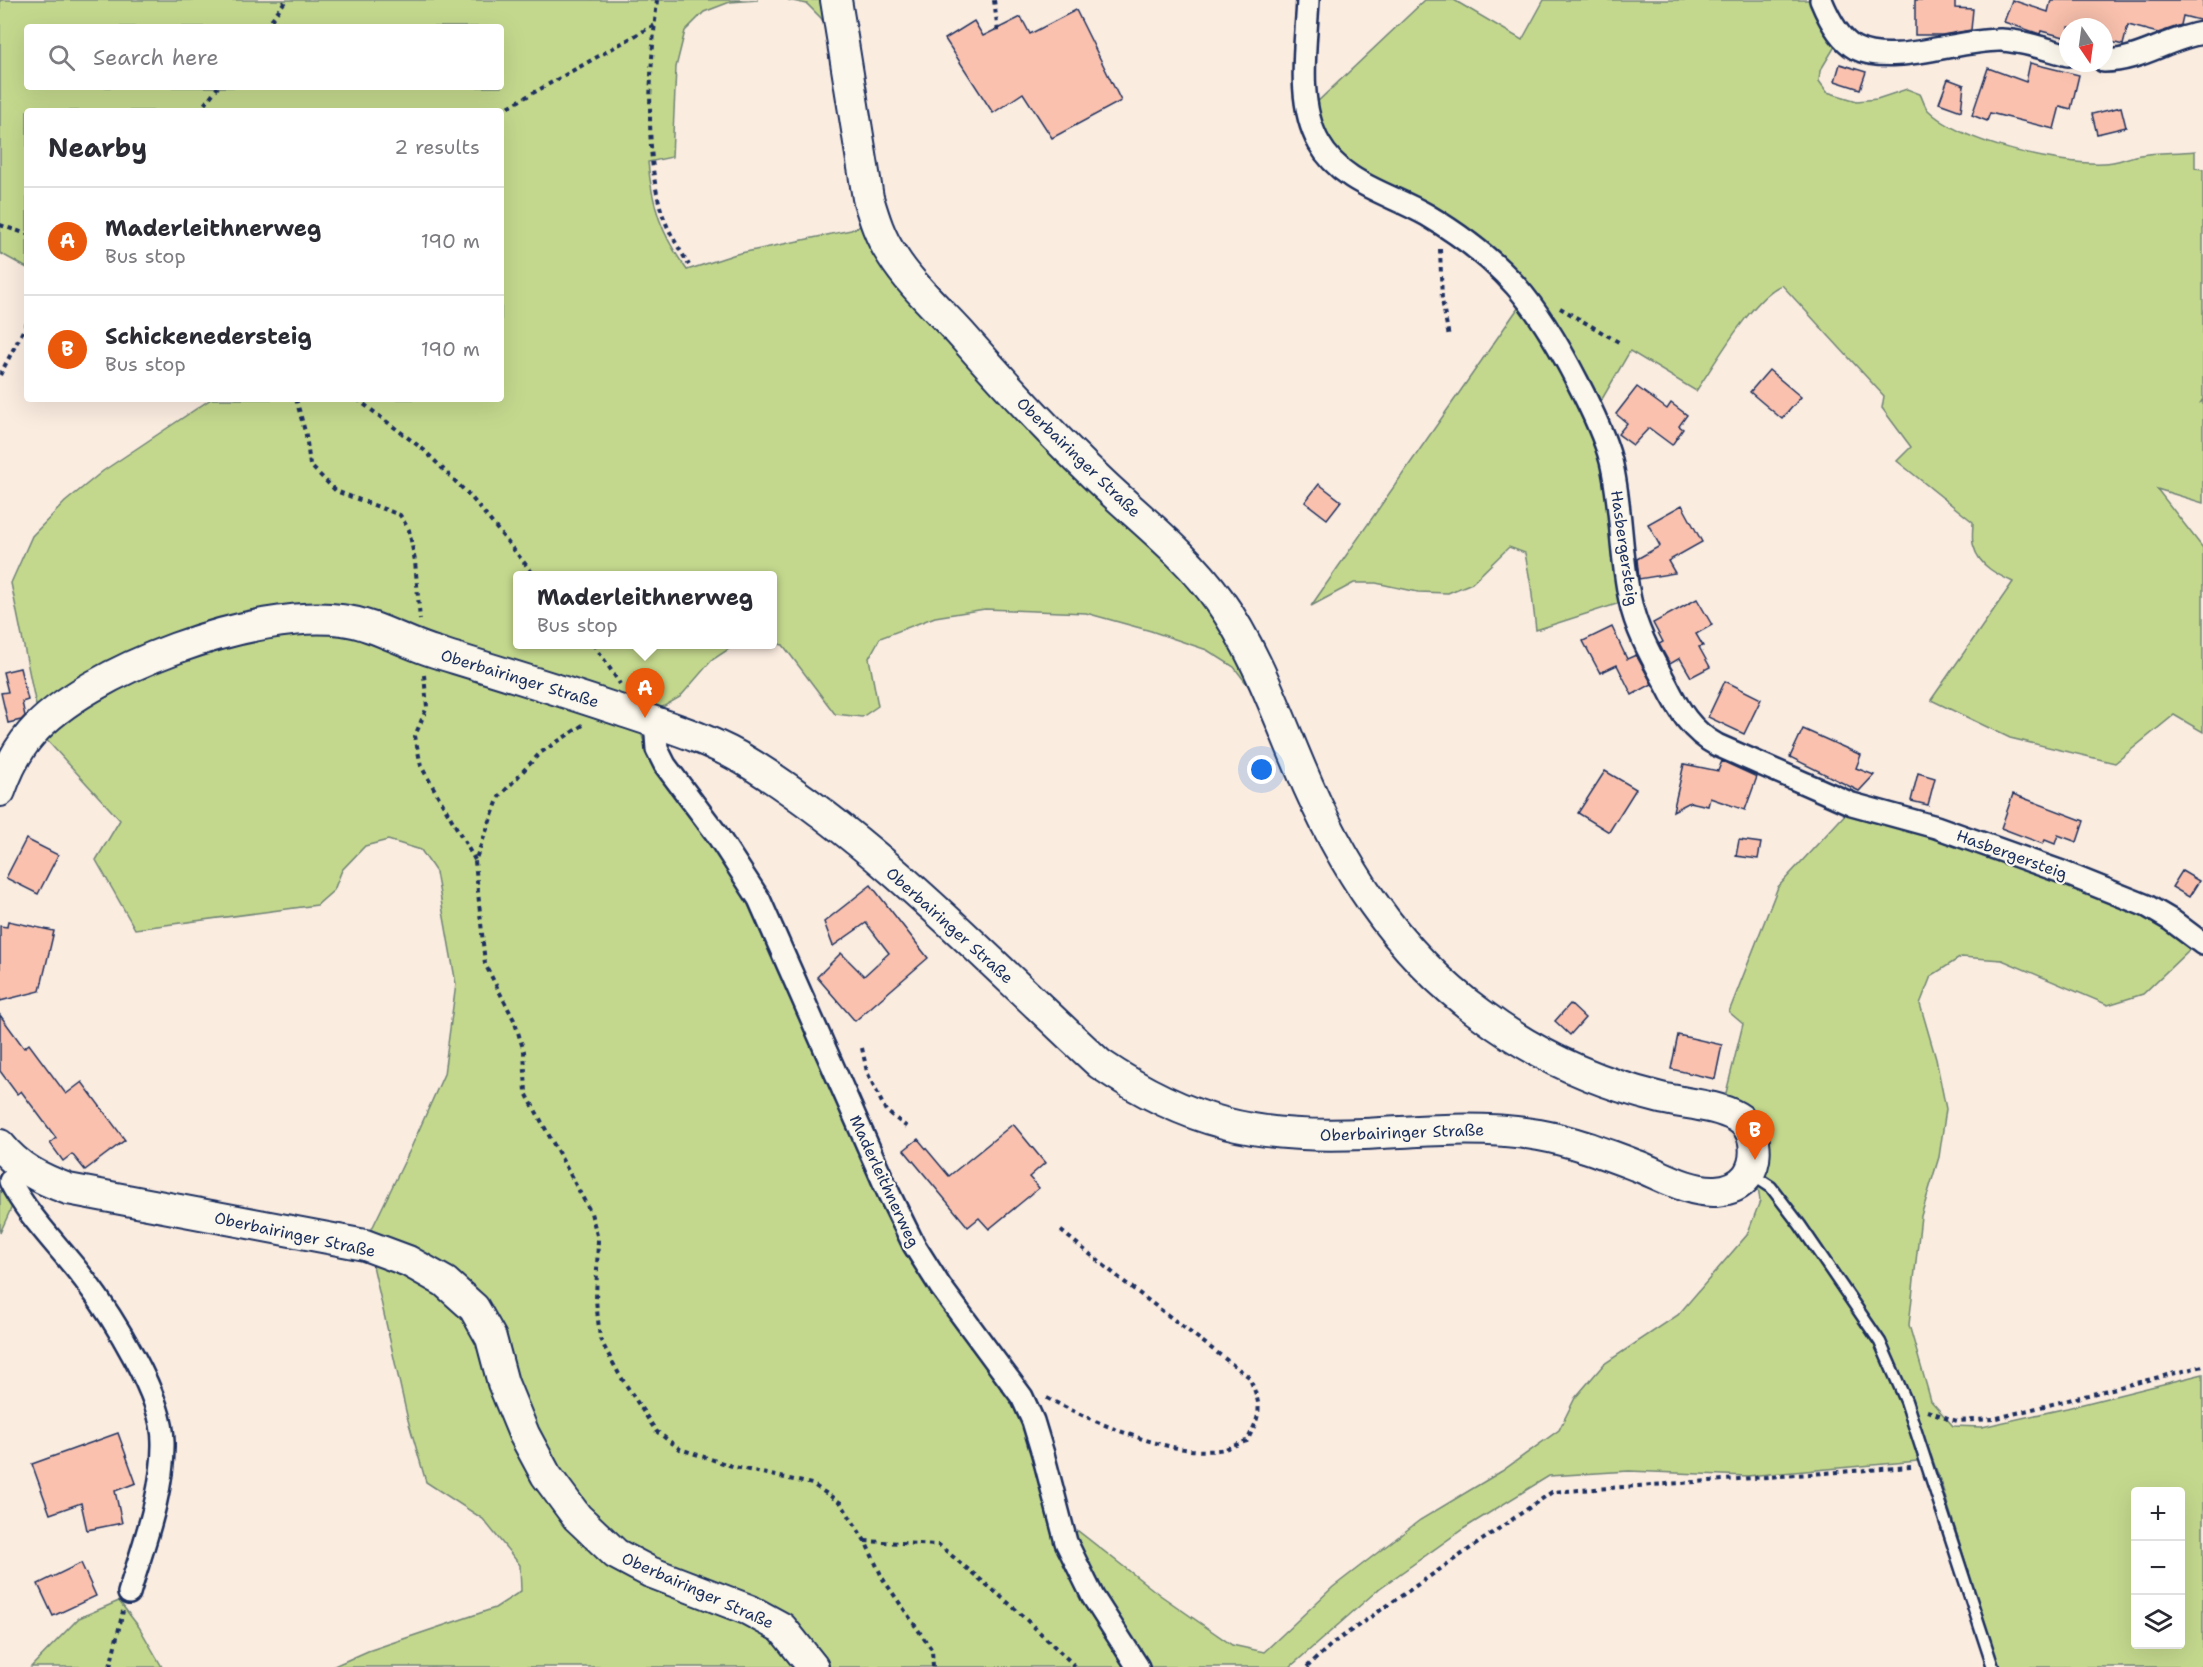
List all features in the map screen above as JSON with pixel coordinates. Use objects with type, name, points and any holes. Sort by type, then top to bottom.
[{"type":"street","name":"Oberbairinger Straße","points":[[0,791],[17,753],[32,732],[65,705],[112,674],[153,656],[200,640],[252,627],[305,619],[343,620],[385,632],[422,648],[660,723],[722,748],[751,764],[828,817],[934,909],[1100,1064],[1131,1085],[1167,1103],[1205,1118],[1241,1128],[1279,1134],[1365,1134],[1461,1128],[1504,1130],[1546,1136],[1592,1149],[1680,1185],[1702,1190],[1720,1191],[1737,1186],[1745,1180],[1755,1160],[1754,1144],[1750,1130],[1744,1121],[1713,1109],[1626,1089],[1550,1058],[1515,1038],[1443,984],[1386,922],[1342,857],[1248,649],[1218,598],[1176,550],[1094,476],[1011,390],[892,256],[878,230],[868,198],[836,0]]},
{"type":"street","name":"Hasbergersteig","points":[[1308,0],[1303,69],[1308,108],[1318,142],[1338,168],[1349,176],[1442,224],[1471,244],[1520,290],[1545,323],[1582,391],[1610,458],[1616,484],[1630,602],[1652,659],[1690,726],[1717,746],[1852,804],[1946,830],[2147,906],[2171,920],[2203,944]]},
{"type":"street","points":[[1821,0],[1839,33],[1854,47],[1870,53],[1893,54],[2002,40],[2029,44],[2059,52]]},
{"type":"street","points":[[2113,61],[2141,55],[2172,42],[2203,33]]},
{"type":"street","name":"Maderleithnerweg","points":[[660,723],[656,735],[657,749],[665,765],[722,841],[759,899],[889,1194],[914,1245],[940,1286],[1015,1387],[1033,1421],[1069,1551],[1093,1597],[1138,1667]]},
{"type":"street","name":"Oberbairinger Straße","points":[[7,1168],[19,1198],[109,1314],[127,1344],[160,1420],[164,1439],[163,1459],[147,1532],[129,1593]]},
{"type":"street","name":"Oberbairinger Straße","points":[[7,1168],[68,1189],[365,1245],[408,1261],[445,1282],[474,1308],[491,1338],[504,1383],[524,1434],[546,1475],[577,1517],[616,1554],[650,1572],[749,1610],[782,1628],[813,1667]]},
{"type":"lane","points":[[1750,1173],[1771,1187],[1855,1303],[1880,1342],[1906,1401],[1993,1667]]},
{"type":"path","points":[[268,24],[286,0]]},
{"type":"path","points":[[657,0],[651,53],[654,179],[659,205],[673,238],[689,265]]},
{"type":"path","points":[[994,0],[998,32]]},
{"type":"path","points":[[504,109],[654,25]]},
{"type":"path","points":[[201,108],[216,90]]},
{"type":"path","points":[[1442,224],[1440,271],[1442,300],[1449,337]]},
{"type":"path","points":[[0,225],[24,233]]},
{"type":"path","points":[[1520,290],[1545,299],[1622,344]]},
{"type":"path","points":[[0,375],[24,329]]},
{"type":"path","points":[[361,402],[424,450],[471,497],[531,571]]},
{"type":"path","points":[[597,649],[629,701],[622,710],[540,753],[499,797],[475,861],[485,964],[514,1020],[524,1052],[526,1092],[591,1213],[598,1239],[596,1300],[600,1339],[619,1374],[656,1431],[680,1449],[735,1467],[813,1484],[841,1503],[865,1541],[884,1579],[932,1650],[933,1667]]},
{"type":"path","points":[[862,1048],[867,1072],[886,1110],[908,1127]]},
{"type":"path","points":[[1015,1387],[1033,1391],[1113,1428],[1157,1443],[1194,1450],[1224,1449],[1247,1441],[1257,1422],[1259,1401],[1249,1377],[1060,1230]]},
{"type":"path","points":[[1906,1401],[1931,1413],[1957,1421],[1993,1419],[2203,1366]]},
{"type":"path","points":[[1307,1667],[1333,1643],[1552,1492],[1926,1466]]},
{"type":"path","points":[[865,1541],[939,1545],[1012,1606],[1076,1667]]},
{"type":"path","points":[[110,1667],[119,1623],[129,1593]]},
{"type":"green space","points":[[0,0],[758,0],[730,2],[704,12],[685,31],[676,67],[672,157],[648,162],[659,219],[670,244],[687,270],[736,254],[851,230],[865,224],[1196,582],[1266,709],[1234,667],[1207,650],[1086,613],[985,609],[935,617],[880,638],[869,658],[878,706],[862,717],[835,714],[783,645],[777,644],[777,571],[513,571],[513,649],[729,649],[712,660],[680,697],[652,713],[639,726],[647,752],[729,860],[975,1342],[1028,1424],[1060,1541],[1078,1531],[1160,1595],[1232,1645],[1264,1652],[1333,1587],[1420,1520],[1502,1471],[1559,1430],[1575,1398],[1604,1364],[1678,1315],[1747,1235],[1760,1201],[1758,1186],[1766,1168],[1724,1101],[1743,1024],[1729,1012],[1778,887],[1850,809],[1916,828],[2143,913],[2192,947],[2143,994],[2108,1005],[2002,960],[1961,957],[1931,976],[1920,1004],[1936,1059],[1946,1109],[1939,1157],[1921,1216],[1909,1325],[1931,1401],[1953,1426],[1982,1427],[2203,1374],[2203,1667],[1998,1667],[1931,1455],[1918,1461],[1747,1476],[1629,1471],[1549,1476],[1463,1529],[1380,1588],[1290,1667],[332,1667],[368,1651],[495,1608],[521,1591],[520,1565],[483,1519],[426,1482],[408,1420],[367,1239],[444,1074],[456,984],[436,872],[421,850],[388,840],[365,846],[342,870],[334,890],[317,905],[135,929],[96,860],[120,820],[42,735],[11,583],[32,536],[65,502],[103,471],[206,402],[504,402],[504,108],[24,108],[24,266],[0,253]]},
{"type":"green space","points":[[788,0],[828,0],[834,39],[821,18],[807,4]]},
{"type":"green space","points":[[1425,0],[1454,0],[1522,40],[1544,0],[1813,0],[1837,43],[1820,71],[1819,81],[1827,92],[1857,101],[1877,99],[1907,89],[1920,94],[1925,107],[1943,122],[1986,142],[2037,156],[2085,163],[2108,163],[2147,154],[2195,151],[2195,168],[2203,169],[2203,399],[2201,402],[2203,401],[2203,503],[2157,489],[2203,548],[2203,732],[2174,715],[2115,763],[2010,738],[1931,700],[2013,582],[1995,573],[1976,554],[1972,538],[1973,522],[1897,461],[1911,447],[1882,408],[1884,396],[1782,285],[1771,291],[1747,316],[1696,391],[1630,351],[1598,406],[1541,304],[1332,153],[1313,106]]},
{"type":"green space","points":[[1523,301],[1575,387],[1609,471],[1620,603],[1536,630],[1525,553],[1509,547],[1472,583],[1448,593],[1418,592],[1376,583],[1354,583],[1311,606]]},
{"type":"green space","points":[[0,1191],[14,1202],[0,1233]]},
{"type":"green space","points":[[119,1601],[139,1627],[162,1667],[31,1667],[79,1618]]},
{"type":"building","points":[[1915,0],[1955,0],[1955,8],[1973,9],[1971,30],[1942,35],[1915,35]]},
{"type":"building","points":[[2012,0],[2048,12],[2051,0],[2203,0],[2203,21],[2183,16],[2181,25],[2158,33],[2128,25],[2123,45],[2113,42],[2113,18],[2059,18],[2059,36],[2041,31],[2040,34],[2004,22]]},
{"type":"building","points":[[1076,10],[1121,101],[1052,138],[1023,93],[993,113],[945,39],[974,21],[983,36],[1021,17],[1030,34]]},
{"type":"building","points":[[2030,63],[2059,70],[2059,72],[2079,75],[2071,109],[2060,106],[2054,129],[1990,113],[1987,121],[1972,115],[1988,68],[2026,82]]},
{"type":"building","points":[[1840,64],[1866,72],[1860,89],[1835,81]]},
{"type":"building","points":[[1948,79],[1964,85],[1961,111],[1939,103]]},
{"type":"building","points":[[2121,107],[2126,127],[2097,134],[2092,114]]},
{"type":"building","points":[[1769,370],[1801,397],[1782,419],[1750,392]]},
{"type":"building","points":[[1637,387],[1667,409],[1671,403],[1687,415],[1679,426],[1683,429],[1672,445],[1649,428],[1633,445],[1618,434],[1627,423],[1616,414]]},
{"type":"building","points":[[1319,484],[1341,501],[1327,519],[1305,502]]},
{"type":"building","points":[[1682,505],[1702,542],[1668,561],[1675,573],[1639,579],[1637,559],[1660,546],[1648,524]]},
{"type":"building","points":[[1697,599],[1712,625],[1696,634],[1703,646],[1699,647],[1710,667],[1691,677],[1680,658],[1670,664],[1659,644],[1663,642],[1653,623]]},
{"type":"building","points":[[1612,627],[1627,659],[1636,655],[1652,684],[1632,695],[1617,665],[1600,673],[1583,641]]},
{"type":"building","points":[[20,668],[28,700],[22,702],[25,716],[21,720],[8,723],[1,693],[8,692],[3,672]]},
{"type":"building","points":[[1725,681],[1761,699],[1744,734],[1708,717]]},
{"type":"building","points":[[1803,729],[1861,755],[1856,768],[1874,775],[1859,791],[1790,757]]},
{"type":"building","points":[[1722,761],[1757,777],[1745,810],[1710,798],[1708,806],[1690,802],[1673,811],[1684,764],[1718,771]]},
{"type":"building","points":[[1605,771],[1636,789],[1609,832],[1578,813]]},
{"type":"building","points":[[1918,773],[1935,778],[1928,805],[1911,801]]},
{"type":"building","points":[[2013,794],[2084,821],[2077,842],[2058,835],[2055,844],[2045,840],[2043,844],[2001,828]]},
{"type":"building","points":[[26,839],[58,855],[38,894],[6,878]]},
{"type":"building","points":[[1739,840],[1761,843],[1758,859],[1736,856]]},
{"type":"building","points":[[2182,871],[2199,881],[2189,897],[2172,887]]},
{"type":"building","points":[[871,885],[928,958],[855,1021],[817,977],[841,953],[864,976],[889,953],[866,923],[833,946],[824,922]]},
{"type":"building","points":[[8,921],[54,931],[40,991],[0,1001],[0,926],[7,927]]},
{"type":"building","points":[[1570,1004],[1585,1018],[1570,1035],[1555,1021]]},
{"type":"building","points":[[0,1015],[24,1048],[29,1044],[66,1094],[82,1082],[125,1140],[85,1170],[72,1154],[63,1161],[50,1143],[56,1138],[21,1091],[17,1094],[0,1071]]},
{"type":"building","points":[[1678,1035],[1722,1045],[1715,1079],[1671,1069]]},
{"type":"building","points":[[1013,1124],[1045,1163],[1029,1177],[1039,1188],[989,1229],[979,1218],[968,1227],[904,1150],[918,1139],[949,1176]]},
{"type":"building","points":[[118,1433],[136,1483],[115,1491],[122,1523],[87,1530],[81,1503],[50,1514],[32,1464]]},
{"type":"building","points":[[81,1563],[96,1596],[53,1616],[38,1584]]},
{"type":"place","name":"Maderleithnerweg","points":[[645,718]]},
{"type":"place","name":"Schickenedersteig","points":[[1755,1160]]}]
